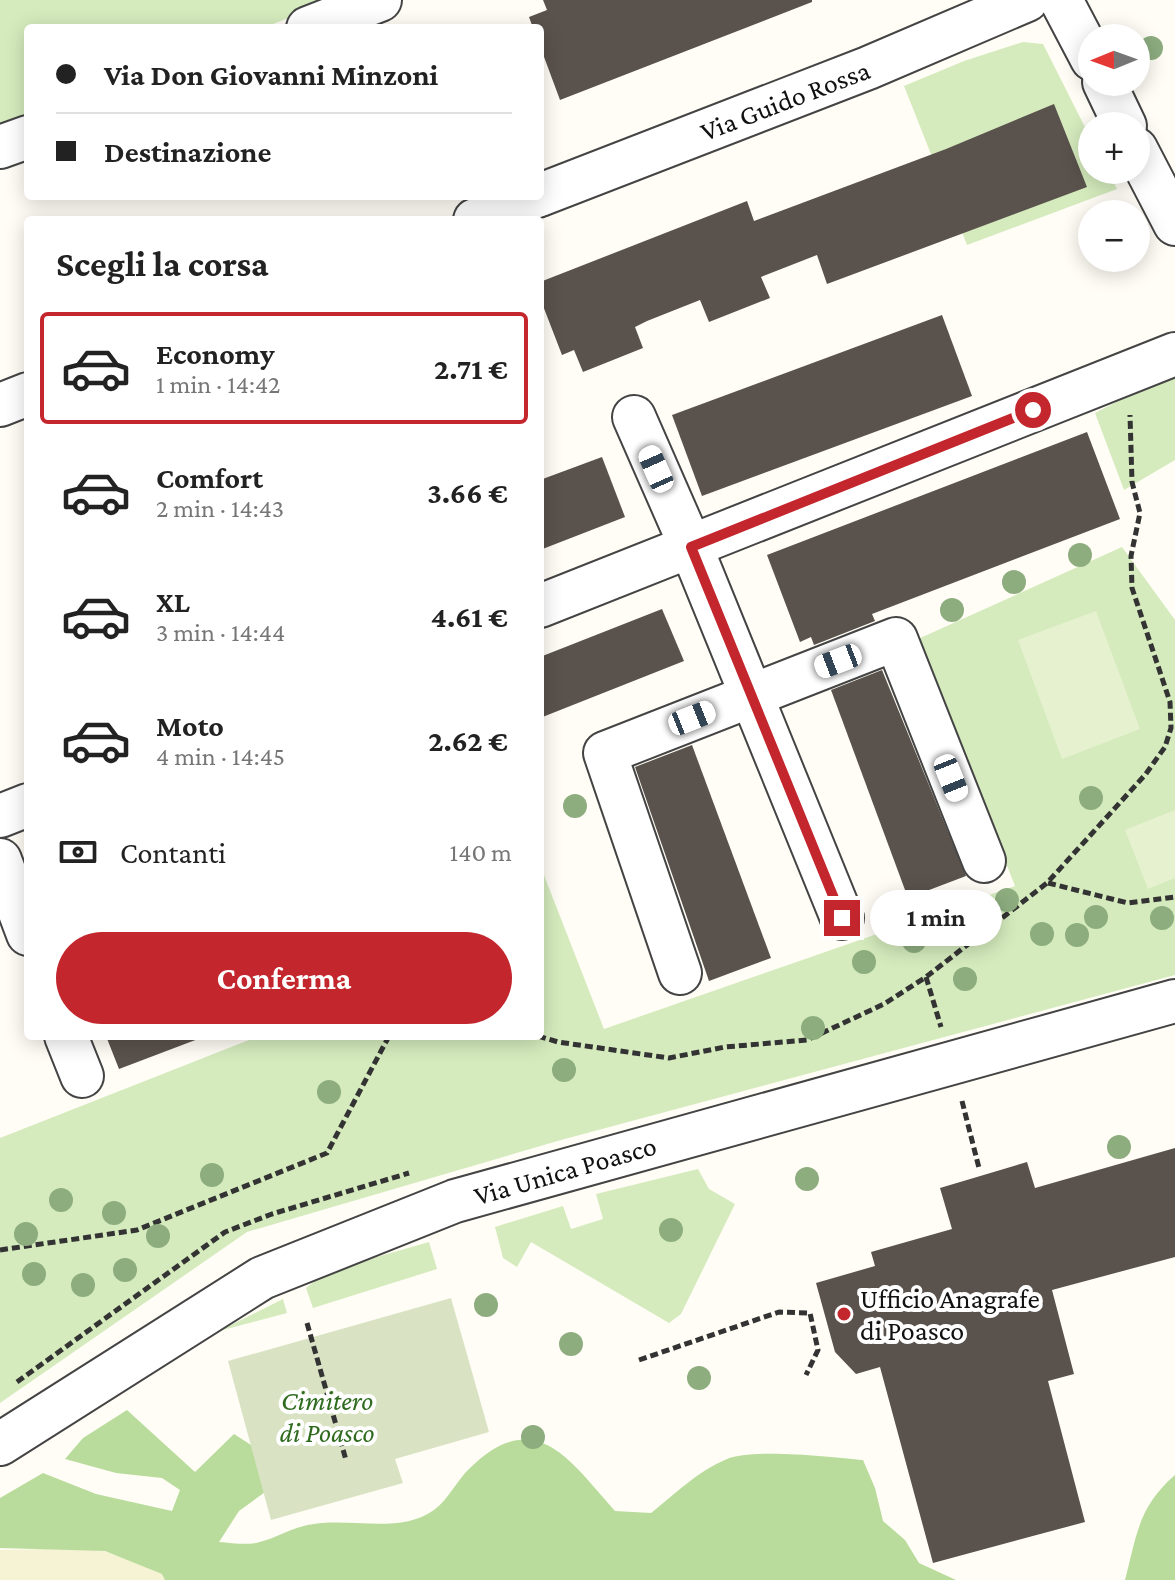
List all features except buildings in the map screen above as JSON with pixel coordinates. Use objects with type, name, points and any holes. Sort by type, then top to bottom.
[{"type":"street","points":[[318,24],[380,0]]},
{"type":"street","name":"Via Guido Rossa","points":[[544,194],[868,68],[1027,0]]},
{"type":"street","points":[[1061,0],[1078,32]]},
{"type":"street","points":[[0,147],[24,138]]},
{"type":"street","points":[[1150,176],[1175,224]]},
{"type":"street","name":"Via Guido Rossa","points":[[486,216],[528,200]]},
{"type":"street","points":[[544,604],[1175,354]]},
{"type":"street","points":[[0,405],[24,396]]},
{"type":"street","points":[[634,417],[691,547],[842,918]]},
{"type":"street","points":[[680,973],[605,753],[896,639],[984,861]]},
{"type":"street","points":[[0,816],[24,807]]},
{"type":"street","points":[[0,860],[24,923]]},
{"type":"street","name":"Via Unica Poasco","points":[[0,1444],[262,1278],[455,1201],[1175,1001]]},
{"type":"street","points":[[68,1040],[82,1076]]},
{"type":"path","points":[[1119,376],[1130,416],[1132,482],[1140,513]]},
{"type":"path","points":[[1047,883],[1083,889],[1128,903],[1175,897]]},
{"type":"path","points":[[926,977],[941,1028]]},
{"type":"path","points":[[0,1250],[137,1230],[327,1153],[387,1040]]},
{"type":"path","points":[[962,1101],[979,1168]]},
{"type":"path","points":[[639,1360],[779,1312],[810,1313],[818,1350],[806,1375]]},
{"type":"path","points":[[307,1323],[346,1460]]},
{"type":"shaded area","points":[[94,1548],[193,1580],[0,1580],[0,1550]]},
{"type":"green space","points":[[0,0],[334,0],[273,24],[24,24],[24,123],[0,132]]},
{"type":"green space","points":[[1023,42],[1043,44],[1078,113],[1078,184],[1114,184],[1117,189],[1088,200],[1078,200],[1078,204],[967,245],[904,86],[964,61]]},
{"type":"green space","points":[[1175,372],[1175,460],[1124,490],[1095,413]]},
{"type":"green space","points":[[1122,547],[1175,620],[1175,975],[561,1140],[247,1232],[0,1403],[0,1138],[249,1040],[544,1040],[544,875],[604,1029],[1015,886],[918,639]]},
{"type":"green space","points":[[1096,611],[1140,729],[1062,759],[1018,640]]},
{"type":"green space","points":[[1175,810],[1175,878],[1148,889],[1125,830]]},
{"type":"green space","points":[[698,1169],[709,1189],[735,1204],[681,1314],[669,1323],[531,1242],[517,1267],[503,1258],[495,1227],[563,1206],[571,1229],[603,1219],[596,1194]]},
{"type":"green space","points":[[429,1242],[437,1269],[313,1308],[306,1288],[328,1271]]},
{"type":"green space","name":"Cimitero di Poasco","points":[[451,1298],[489,1432],[395,1459],[403,1483],[271,1520],[228,1361]]},
{"type":"green space","points":[[283,1299],[287,1313],[219,1331]]},
{"type":"green space","points":[[127,1410],[195,1472],[234,1434],[257,1449],[272,1487],[239,1511],[219,1542],[256,1543],[314,1524],[392,1523],[421,1517],[439,1506],[465,1473],[493,1449],[514,1441],[533,1440],[567,1459],[615,1511],[651,1513],[706,1470],[739,1456],[793,1454],[863,1460],[875,1488],[883,1521],[905,1540],[919,1563],[956,1580],[165,1580],[162,1574],[105,1551],[0,1548],[0,1498],[43,1473],[96,1494],[172,1511],[180,1490],[162,1478],[116,1473],[65,1459],[83,1438]]},
{"type":"green space","points":[[1175,1475],[1175,1580],[1125,1580],[1146,1510]]},
{"type":"place","name":"Ufficio Anagrafe di Poasco","points":[[844,1314]]},
{"type":"route","points":[[842,918],[691,547],[1033,410]]}]
